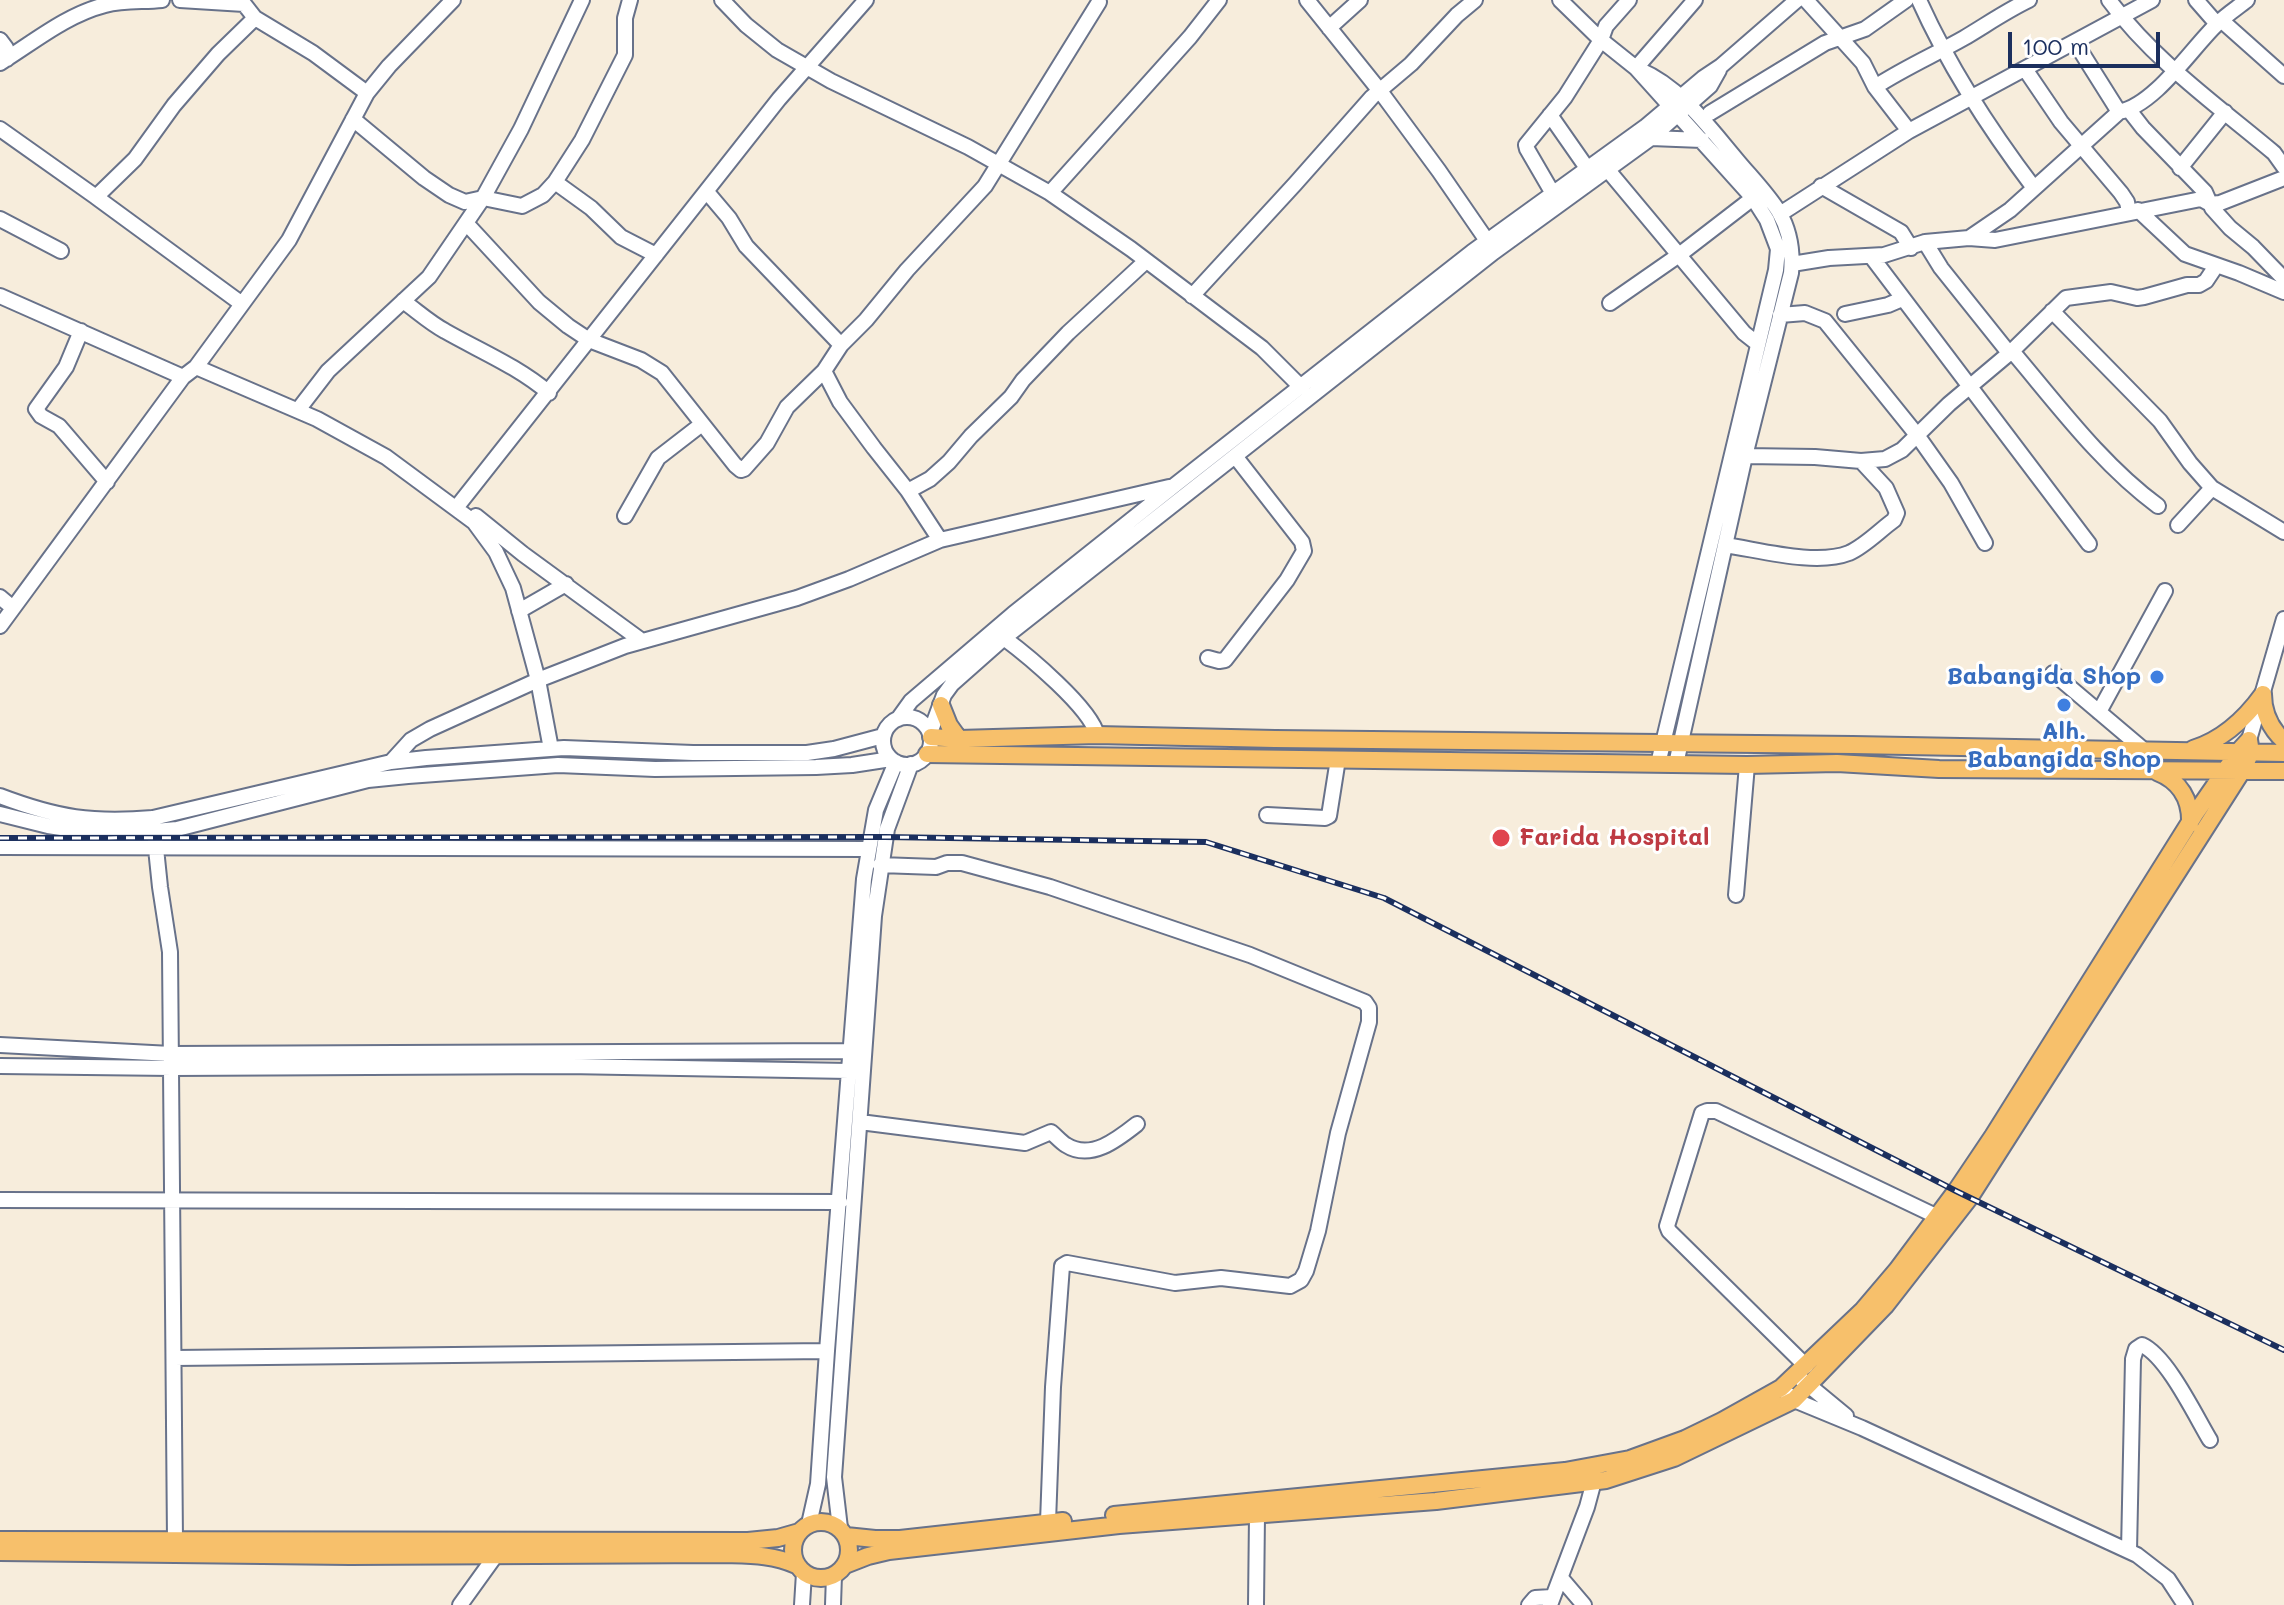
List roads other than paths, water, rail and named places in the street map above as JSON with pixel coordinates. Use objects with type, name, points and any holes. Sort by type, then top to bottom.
[{"type":"main road","points":[[2263,694],[2267,718],[2284,741]]},
{"type":"main road","points":[[2179,752],[2198,748],[2227,732],[2263,694]]},
{"type":"main road","points":[[941,705],[959,739]]},
{"type":"main road","points":[[929,741],[1097,735],[1845,744],[2179,752],[2246,748],[2284,753]]},
{"type":"main road","points":[[929,741],[1338,759],[2284,771]]},
{"type":"main road","points":[[0,1540],[748,1541],[778,1538],[828,1522],[843,1532],[875,1539],[900,1539],[1565,1471],[1630,1459],[1685,1439],[1804,1376],[1885,1306],[1970,1197],[2246,748]]},
{"type":"main road","points":[[2153,771],[2168,777],[2180,788],[2190,809],[2190,824]]},
{"type":"main road","points":[[0,1552],[350,1556],[721,1554],[780,1557],[813,1577],[824,1578],[868,1556],[889,1551],[1119,1525],[1436,1501],[1594,1481],[1635,1472],[1674,1458],[1794,1400],[1804,1376],[1863,1310],[1938,1217],[1993,1136],[2190,824],[2234,771]]},
{"type":"main road","points":[[800,1569],[792,1548],[804,1528]]},
{"type":"main road","points":[[840,1570],[849,1550],[843,1532]]},
{"type":"street","points":[[4,61],[44,33],[102,5],[162,0]]},
{"type":"street","points":[[180,0],[239,2],[249,8],[255,18],[313,53],[367,93]]},
{"type":"street","points":[[250,0],[255,18]]},
{"type":"street","points":[[0,626],[183,377],[196,367],[289,240],[367,93],[453,0]]},
{"type":"street","points":[[298,410],[328,371],[429,277],[483,198],[521,129],[582,0]]},
{"type":"street","points":[[353,119],[440,189],[465,202],[483,198],[522,206],[543,195],[555,182],[582,140],[625,55],[625,18],[630,0]]},
{"type":"street","points":[[722,0],[777,50],[1050,193],[1262,348],[1301,387]]},
{"type":"street","points":[[458,506],[806,67],[866,0]]},
{"type":"street","points":[[1050,193],[1190,37],[1219,0]]},
{"type":"street","points":[[1307,0],[1380,91],[1490,246]]},
{"type":"street","points":[[1329,28],[1360,0]]},
{"type":"street","points":[[1192,296],[1372,97],[1429,47],[1475,0]]},
{"type":"street","points":[[1560,0],[1601,40],[1655,83],[1764,191],[1780,214],[1791,246],[1792,264],[1676,764]]},
{"type":"street","points":[[1552,192],[1526,145],[1576,81],[1606,26],[1629,0]]},
{"type":"street","points":[[1636,68],[1695,0]]},
{"type":"street","points":[[899,762],[883,745],[886,729],[911,701],[1013,614],[1301,387],[1490,246],[1607,169],[1797,0]]},
{"type":"street","points":[[1806,0],[1863,63],[1875,87],[1909,131]]},
{"type":"street","points":[[1710,113],[1825,43],[1865,29],[1906,0]]},
{"type":"street","points":[[1919,0],[1943,49],[1972,97],[2006,152],[2034,188]]},
{"type":"street","points":[[1875,87],[2029,0]]},
{"type":"street","points":[[2109,0],[2176,71],[2274,153],[2284,167]]},
{"type":"street","points":[[1780,214],[1909,131],[2152,0]]},
{"type":"street","points":[[2196,0],[2283,72]]},
{"type":"street","points":[[1969,238],[2010,210],[2082,145],[2176,71],[2219,22],[2247,0]]},
{"type":"street","points":[[466,223],[539,302],[589,340],[641,360],[662,373],[735,465],[744,469],[767,443],[787,407],[824,371],[841,345],[985,186],[1099,2]]},
{"type":"street","points":[[96,197],[135,159],[174,105],[218,54],[255,18]]},
{"type":"street","points":[[0,40],[6,48],[4,61]]},
{"type":"street","points":[[2075,42],[2124,111],[2205,192],[2210,204],[2230,228],[2284,279]]},
{"type":"street","points":[[2025,69],[2061,122],[2133,211],[2185,254],[2284,292]]},
{"type":"street","points":[[1655,83],[1679,80],[1706,82]]},
{"type":"street","points":[[1658,764],[1774,282],[1778,249],[1767,220],[1707,136],[1710,113],[1706,82]]},
{"type":"street","points":[[1648,132],[1655,83]]},
{"type":"street","points":[[2180,168],[2225,112]]},
{"type":"street","points":[[1550,115],[1587,168]]},
{"type":"street","points":[[0,129],[242,304]]},
{"type":"street","points":[[0,796],[70,818],[196,824],[368,780],[408,776],[558,765],[655,769],[816,767],[920,761],[944,695],[952,684],[1004,638],[1235,456],[1552,192],[1648,132],[1707,136]]},
{"type":"street","points":[[1607,169],[1744,333],[1758,344]]},
{"type":"street","points":[[1792,264],[1871,256],[1969,238],[1995,240],[2201,199],[2210,204],[2234,199],[2284,178]]},
{"type":"street","points":[[555,182],[591,208],[621,237],[656,255]]},
{"type":"street","points":[[1821,186],[1918,245],[2104,457],[2133,487],[2158,506]]},
{"type":"street","points":[[707,192],[729,218],[746,246],[841,345]]},
{"type":"street","points":[[1610,303],[1753,198]]},
{"type":"street","points":[[0,219],[61,251]]},
{"type":"street","points":[[1871,256],[2089,544]]},
{"type":"street","points":[[908,491],[930,479],[949,462],[1068,333],[1146,261]]},
{"type":"street","points":[[1745,456],[1861,461],[1885,459],[1902,450],[2066,298],[2111,292],[2137,298],[2187,285],[2199,285],[2206,281],[2216,266]]},
{"type":"street","points":[[0,296],[183,377]]},
{"type":"street","points":[[1845,314],[1902,299]]},
{"type":"street","points":[[403,301],[440,329],[531,377],[549,393]]},
{"type":"street","points":[[2052,311],[2160,421],[2209,484],[2284,532]]},
{"type":"street","points":[[1780,315],[1805,313],[1825,321],[1917,435],[1951,483],[1985,543]]},
{"type":"street","points":[[81,331],[66,367],[36,409],[41,416],[59,426],[107,482]]},
{"type":"street","points":[[196,367],[298,410],[386,457],[642,641]]},
{"type":"street","points":[[824,371],[840,402],[908,491],[940,540]]},
{"type":"street","points":[[625,516],[658,458],[702,424]]},
{"type":"street","points":[[1208,658],[1225,660],[1287,580],[1304,551],[1302,542],[1235,456]]},
{"type":"street","points":[[1725,545],[1811,557],[1838,556],[1852,551],[1894,520],[1897,513],[1886,488],[1861,461]]},
{"type":"street","points":[[2178,525],[2209,484]]},
{"type":"street","points":[[391,762],[411,740],[430,729],[538,680],[642,641],[797,598],[940,540],[1175,485]]},
{"type":"street","points":[[458,506],[496,552],[513,588],[538,680],[551,749]]},
{"type":"street","points":[[519,611],[566,584]]},
{"type":"street","points":[[2099,712],[2165,591]]},
{"type":"street","points":[[0,597],[13,608]]},
{"type":"street","points":[[2246,748],[2284,619]]},
{"type":"street","points":[[1004,638],[1080,706],[1097,735]]},
{"type":"street","points":[[2053,673],[2144,750]]},
{"type":"street","points":[[898,719],[917,719],[925,725],[929,741]]},
{"type":"street","points":[[0,814],[48,826],[111,833],[391,762],[586,748],[693,753],[807,753],[883,736]]},
{"type":"street","points":[[1267,815],[1329,816],[1338,759]]},
{"type":"street","points":[[804,1528],[818,1484],[868,849],[876,810],[899,762]]},
{"type":"street","points":[[843,1532],[834,1477],[839,1386],[874,916],[899,762]]},
{"type":"street","points":[[1736,895],[1747,765]]},
{"type":"street","points":[[154,824],[170,952],[175,1541]]},
{"type":"street","points":[[0,847],[868,849]]},
{"type":"street","points":[[880,865],[936,867],[962,863],[1050,887],[1250,955],[1365,1002],[1369,1008],[1369,1022],[1338,1133],[1318,1231],[1301,1280],[1290,1286],[1221,1278],[1175,1283],[1067,1263],[1062,1266],[1048,1522]]},
{"type":"street","points":[[0,1045],[172,1061],[849,1071]]},
{"type":"street","points":[[0,1066],[850,1051]]},
{"type":"street","points":[[1862,1428],[1804,1376],[1669,1231],[1667,1226],[1702,1113],[1716,1111],[1938,1217]]},
{"type":"street","points":[[860,1122],[1025,1143],[1051,1132],[1068,1146],[1087,1149],[1114,1143],[1137,1124]]},
{"type":"street","points":[[0,1200],[840,1202]]},
{"type":"street","points":[[2129,1551],[2133,1359],[2136,1349],[2142,1345],[2149,1348],[2163,1362],[2210,1440]]},
{"type":"street","points":[[174,1358],[827,1351]]},
{"type":"street","points":[[1781,1388],[1794,1400],[1862,1428],[2129,1551],[2168,1579],[2185,1605]]},
{"type":"street","points":[[1529,1605],[1535,1598],[1551,1601],[1594,1481]]},
{"type":"street","points":[[1256,1605],[1257,1515]]},
{"type":"street","points":[[460,1605],[496,1555]]},
{"type":"street","points":[[800,1569],[802,1605]]},
{"type":"street","points":[[833,1605],[840,1570]]},
{"type":"street","points":[[1561,1578],[1584,1605]]},
{"type":"railway","points":[[0,838],[885,837],[1206,842],[1384,898],[1956,1191],[2284,1350]]},
{"type":"place","name":"Babangida Shop","points":[[2157,677]]},
{"type":"place","name":"Alh. Babangida Shop","points":[[2064,705]]},
{"type":"place","name":"Farida Hospital","points":[[1501,838]]}]
